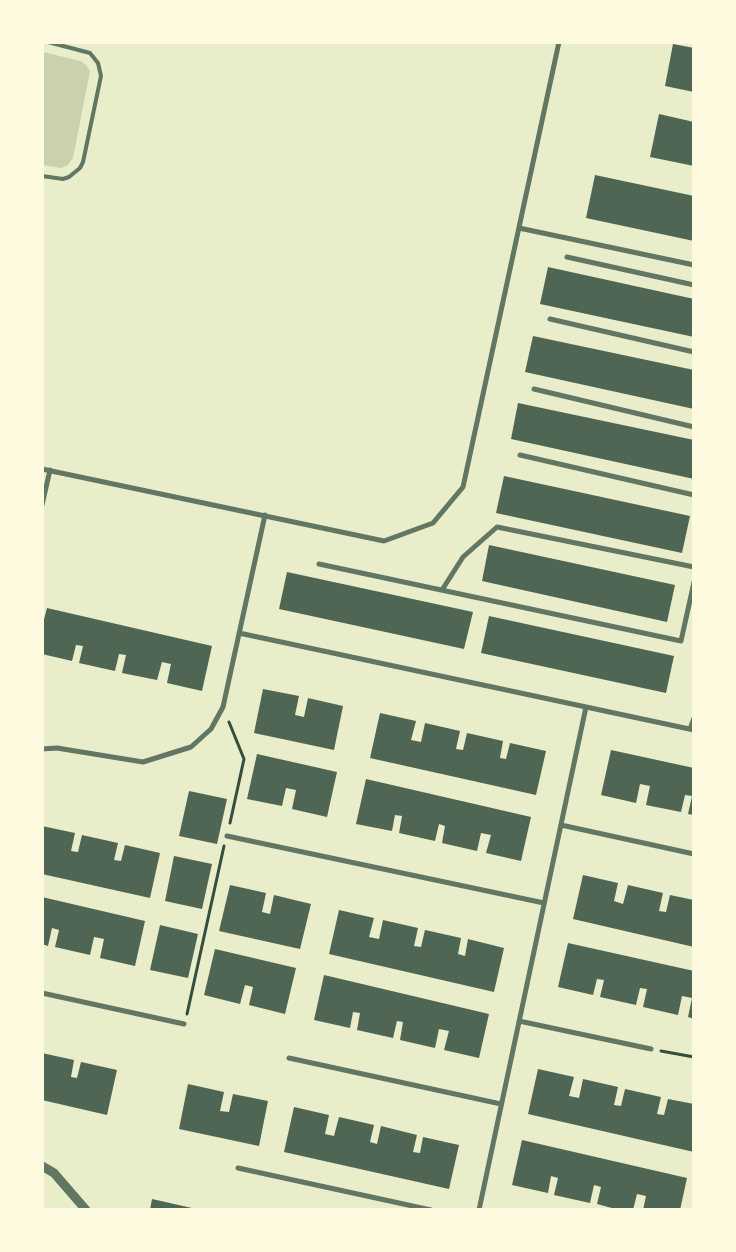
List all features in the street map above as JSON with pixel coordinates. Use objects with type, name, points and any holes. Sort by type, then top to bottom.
[{"type":"street","points":[[42,469],[384,541],[433,523],[463,488],[559,42]]},
{"type":"street","points":[[519,228],[694,265]]},
{"type":"street","points":[[566,257],[694,284]]},
{"type":"street","points":[[550,319],[694,352]]},
{"type":"street","points":[[534,389],[694,427]]},
{"type":"street","points":[[520,455],[694,495]]},
{"type":"street","points":[[42,505],[50,470]]},
{"type":"street","points":[[42,749],[58,748],[143,762],[191,747],[211,729],[223,707],[264,515]]},
{"type":"street","points":[[442,590],[463,557],[497,527],[694,567]]},
{"type":"street","points":[[319,564],[680,641],[694,582]]},
{"type":"street","points":[[239,633],[692,730],[694,718]]},
{"type":"street","points":[[479,1210],[586,707]]},
{"type":"street","points":[[561,826],[694,854]]},
{"type":"street","points":[[227,836],[544,904]]},
{"type":"street","points":[[42,993],[184,1024]]},
{"type":"street","points":[[519,1021],[651,1049]]},
{"type":"street","points":[[289,1058],[501,1104]]},
{"type":"street","points":[[42,1166],[54,1174],[86,1210]]},
{"type":"street","points":[[238,1168],[431,1210]]},
{"type":"lane","points":[[42,176],[63,179],[80,168],[83,162],[101,76],[98,63],[90,53],[48,42]]},
{"type":"path","points":[[184,1024],[244,759],[223,707]]},
{"type":"path","points":[[651,1049],[694,1057]]},
{"type":"green space","points":[[43,52],[80,61],[90,71],[73,158],[68,165],[61,168],[43,165]]},
{"type":"building","points":[[673,44],[694,48],[694,92],[665,86]]},
{"type":"building","points":[[659,114],[694,122],[694,166],[650,157]]},
{"type":"building","points":[[595,175],[694,196],[694,241],[586,218]]},
{"type":"building","points":[[548,267],[694,299],[694,337],[540,304]]},
{"type":"building","points":[[533,336],[694,370],[694,409],[525,372]]},
{"type":"building","points":[[518,403],[694,440],[694,479],[511,439]]},
{"type":"building","points":[[504,476],[690,516],[682,553],[496,513]]},
{"type":"building","points":[[489,545],[675,585],[667,622],[482,581]]},
{"type":"building","points":[[287,572],[473,612],[464,649],[279,609]]},
{"type":"building","points":[[47,608],[212,646],[202,691],[167,683],[171,664],[162,662],[157,680],[122,673],[126,655],[119,654],[115,671],[79,663],[83,646],[76,645],[72,661],[42,654],[42,627]]},
{"type":"building","points":[[489,616],[674,656],[666,693],[481,653]]},
{"type":"building","points":[[263,689],[299,696],[295,715],[304,717],[308,698],[343,706],[334,750],[254,733]]},
{"type":"building","points":[[380,713],[416,721],[411,740],[421,742],[425,723],[460,731],[456,749],[463,750],[467,733],[503,741],[500,758],[506,759],[510,743],[546,751],[536,795],[370,758]]},
{"type":"building","points":[[611,750],[694,768],[694,815],[688,814],[692,796],[685,795],[681,812],[646,805],[650,786],[640,784],[636,803],[601,795]]},
{"type":"building","points":[[257,754],[337,772],[327,817],[292,809],[296,790],[286,788],[282,806],[247,799]]},
{"type":"building","points":[[366,779],[531,817],[521,861],[486,853],[491,835],[481,833],[477,851],[442,843],[445,826],[439,824],[435,841],[399,833],[402,816],[395,815],[392,831],[356,824]]},
{"type":"building","points":[[189,791],[227,799],[217,844],[179,836]]},
{"type":"building","points":[[42,826],[75,833],[71,851],[78,852],[82,835],[118,843],[114,860],[121,861],[125,845],[160,853],[150,898],[42,874]]},
{"type":"building","points":[[174,856],[212,864],[202,909],[165,901]]},
{"type":"building","points":[[583,875],[618,883],[614,901],[623,904],[628,885],[663,893],[659,911],[666,912],[670,895],[694,900],[694,947],[573,919]]},
{"type":"building","points":[[230,885],[266,893],[262,912],[270,914],[274,895],[311,904],[300,949],[219,931]]},
{"type":"building","points":[[42,897],[145,921],[135,966],[100,958],[104,939],[94,937],[90,955],[55,947],[59,930],[52,928],[48,946],[42,944]]},
{"type":"building","points":[[339,910],[374,918],[369,937],[379,939],[383,920],[418,928],[414,946],[421,947],[425,930],[461,938],[458,954],[465,956],[468,939],[504,948],[494,992],[329,954]]},
{"type":"building","points":[[160,925],[198,934],[188,978],[150,970]]},
{"type":"building","points":[[568,943],[694,971],[694,1019],[688,1017],[692,998],[682,996],[678,1015],[643,1007],[647,989],[640,988],[636,1005],[600,997],[604,980],[597,979],[593,995],[558,987]]},
{"type":"building","points":[[215,949],[296,968],[285,1014],[249,1005],[253,987],[245,985],[240,1004],[204,995]]},
{"type":"building","points":[[324,975],[489,1014],[479,1058],[444,1050],[449,1031],[439,1029],[435,1048],[400,1040],[403,1022],[397,1021],[393,1038],[357,1030],[360,1013],[353,1012],[350,1028],[314,1020]]},
{"type":"building","points":[[42,1053],[74,1060],[71,1077],[77,1078],[81,1062],[117,1070],[107,1115],[42,1100]]},
{"type":"building","points":[[538,1069],[574,1077],[569,1096],[579,1098],[583,1079],[618,1087],[614,1105],[621,1106],[625,1089],[661,1097],[657,1114],[664,1115],[668,1099],[694,1104],[694,1152],[528,1114]]},
{"type":"building","points":[[188,1084],[224,1092],[220,1111],[229,1112],[233,1094],[268,1101],[259,1146],[179,1129]]},
{"type":"building","points":[[294,1107],[329,1115],[325,1134],[334,1136],[339,1117],[374,1125],[370,1142],[377,1144],[381,1126],[417,1135],[413,1152],[420,1153],[423,1137],[459,1145],[449,1189],[284,1152]]},
{"type":"building","points":[[522,1140],[687,1178],[680,1210],[643,1210],[646,1196],[637,1194],[633,1210],[619,1210],[597,1204],[601,1187],[594,1185],[590,1203],[554,1195],[558,1178],[551,1176],[548,1193],[512,1185]]},
{"type":"building","points":[[152,1199],[192,1208],[191,1210],[150,1210]]}]
